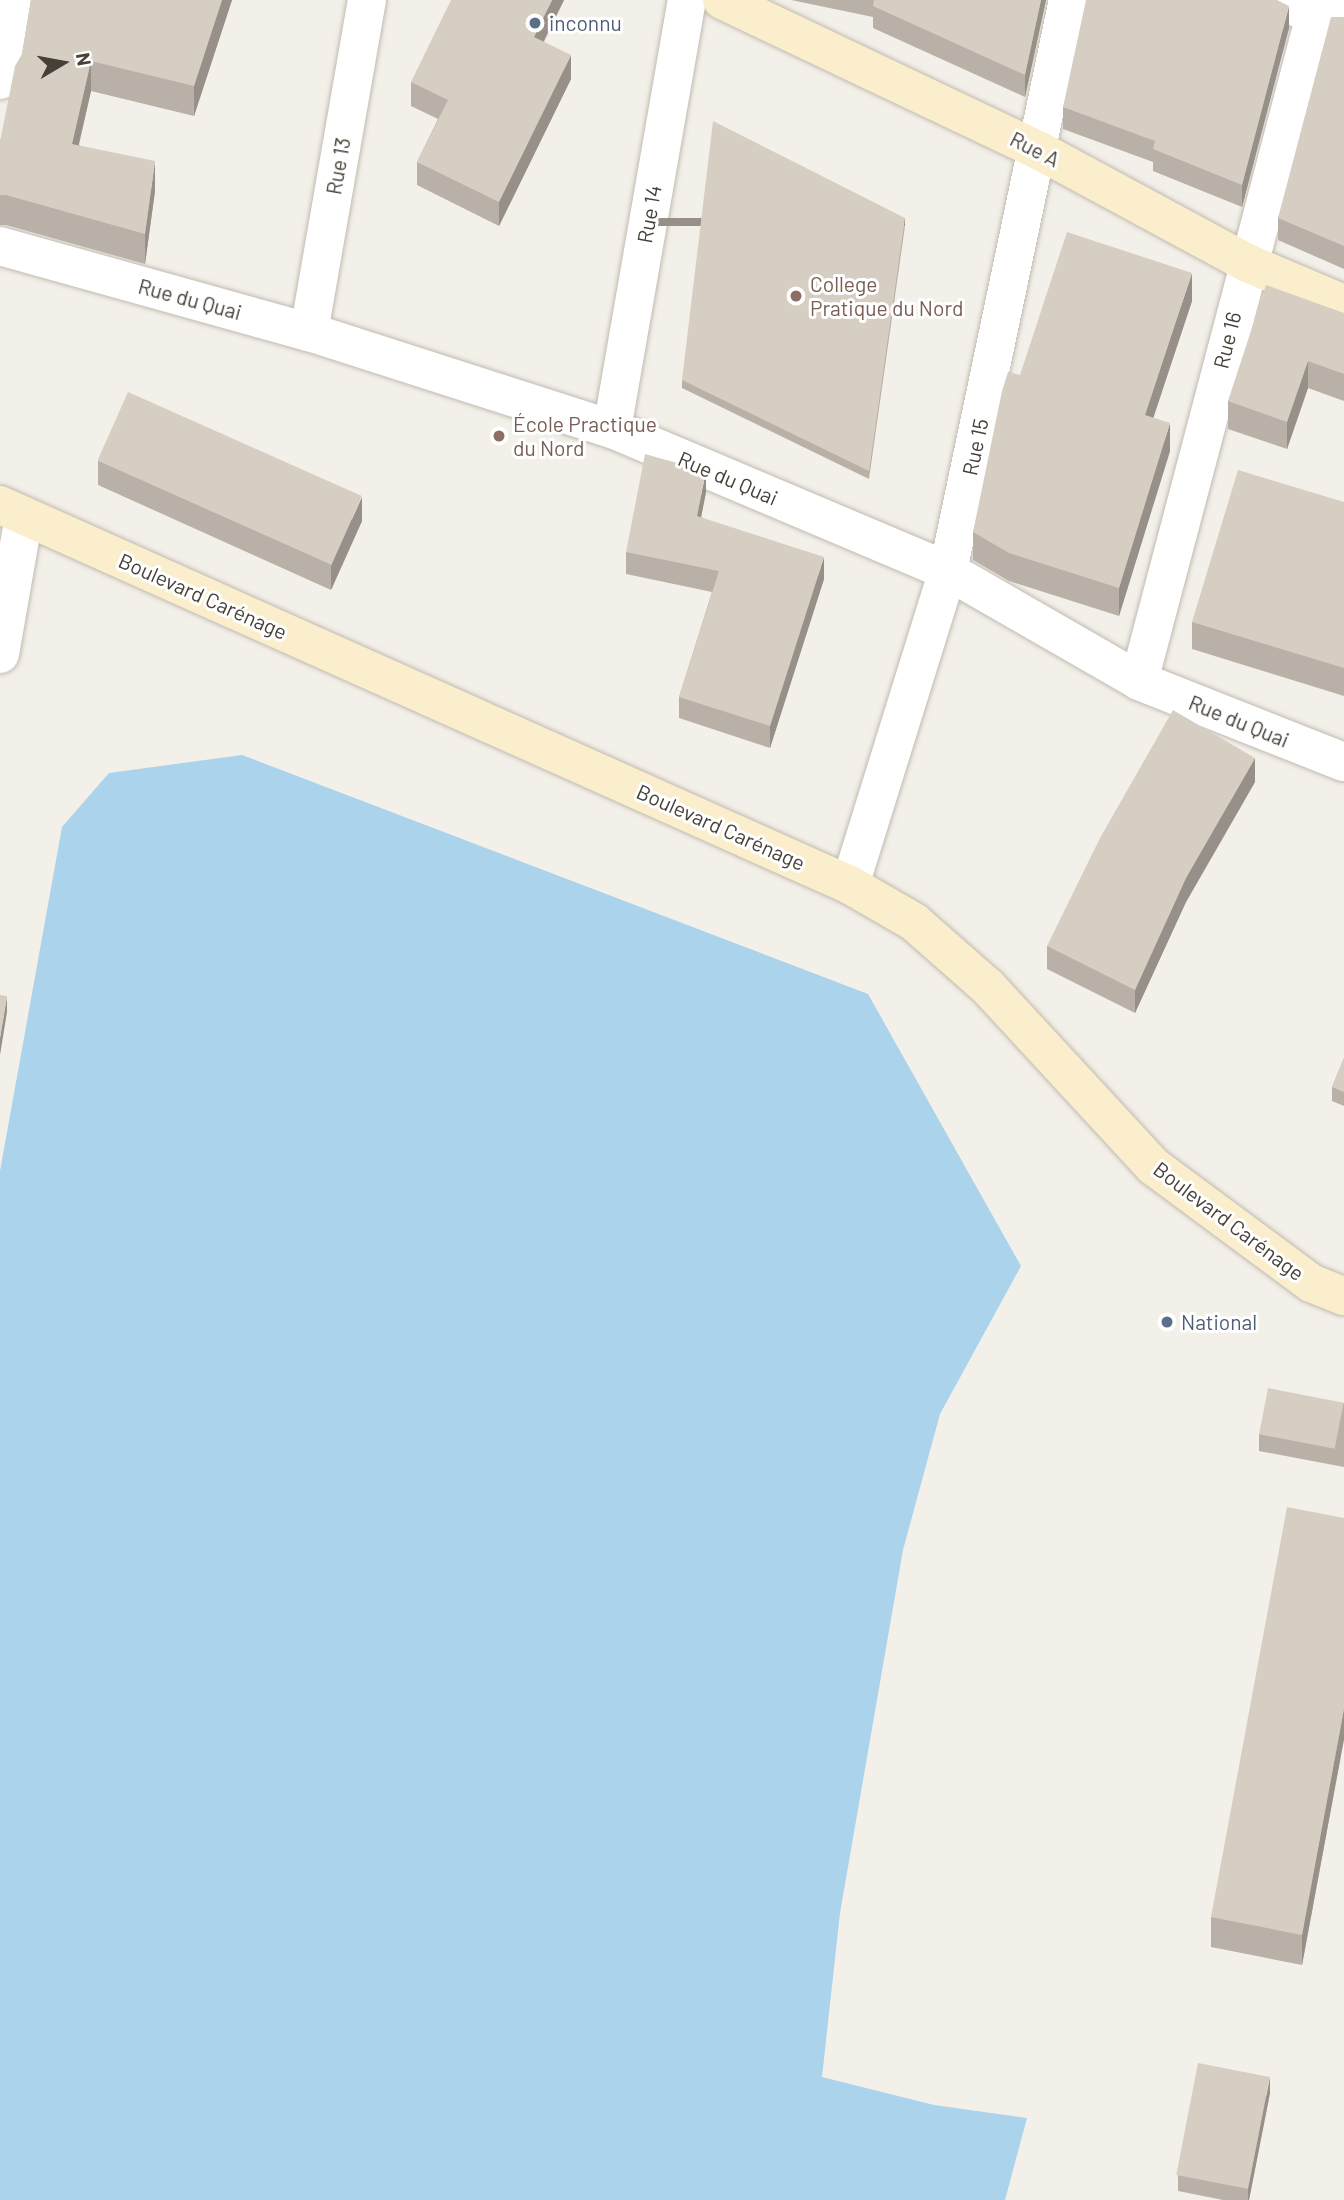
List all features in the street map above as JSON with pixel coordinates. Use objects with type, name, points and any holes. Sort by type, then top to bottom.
[{"type":"street","points":[[0,80],[15,0]]},
{"type":"street","name":"Rue 13","points":[[309,332],[367,0]]},
{"type":"street","name":"Rue 14","points":[[612,429],[687,0]]},
{"type":"street","name":"Rue A","points":[[722,0],[1040,150],[1247,263],[1344,304]]},
{"type":"street","name":"Rue 15","points":[[850,885],[948,571],[1040,150],[1068,0]]},
{"type":"street","points":[[1278,0],[1327,12]]},
{"type":"street","name":"Rue 16","points":[[1139,681],[1247,263],[1327,12]]},
{"type":"street","name":"Rue du Quai","points":[[0,246],[309,332],[612,429],[948,571],[1139,681],[1344,762]]},
{"type":"street","points":[[0,654],[12,510]]},
{"type":"street","name":"Boulevard Carénage","points":[[12,510],[850,885],[914,922],[988,987],[1153,1166],[1311,1283],[1344,1296]]},
{"type":"water","points":[[242,755],[868,994],[1021,1266],[940,1414],[903,1550],[840,1913],[822,2077],[934,2105],[1027,2118],[1005,2200],[0,2200],[0,1171],[62,827],[109,773]]},
{"type":"building","points":[[31,0],[222,0],[194,86],[91,61],[72,144],[155,161],[145,234],[0,195],[0,142],[15,66],[22,54]]},
{"type":"building","points":[[451,0],[552,0],[534,37],[571,55],[499,202],[417,162],[448,100],[411,82]]},
{"type":"building","points":[[874,0],[1041,0],[1025,75],[873,6]]},
{"type":"building","points":[[1086,0],[1277,0],[1289,6],[1242,185],[1153,149],[1155,141],[1063,107]]},
{"type":"building","points":[[1331,17],[1344,17],[1344,246],[1278,218]]},
{"type":"building","points":[[713,121],[905,218],[869,471],[682,380]]},
{"type":"building","points":[[1067,232],[1192,273],[1145,415],[1170,423],[1119,588],[1009,553],[973,532],[1002,391],[1008,372],[1020,375]]},
{"type":"building","points":[[1266,285],[1344,313],[1344,374],[1308,361],[1287,422],[1228,401]]},
{"type":"building","points":[[128,392],[362,496],[331,565],[97,461]]},
{"type":"building","points":[[645,454],[706,471],[697,516],[824,557],[770,726],[679,697],[719,571],[626,552]]},
{"type":"building","points":[[1238,470],[1344,502],[1344,668],[1192,622]]},
{"type":"building","points":[[1173,710],[1255,758],[1186,878],[1135,990],[1047,946],[1100,838]]},
{"type":"building","points":[[0,995],[7,996],[0,1038]]},
{"type":"building","points":[[1344,1058],[1344,1092],[1332,1087]]},
{"type":"building","points":[[1268,1388],[1344,1403],[1335,1449],[1259,1434]]},
{"type":"building","points":[[1287,1507],[1344,1518],[1344,1709],[1302,1935],[1211,1917]]},
{"type":"building","points":[[1198,2063],[1270,2077],[1248,2189],[1176,2175]]},
{"type":"place","name":"inconnu","points":[[535,23]]},
{"type":"place","name":"College Pratique du Nord","points":[[796,296]]},
{"type":"place","name":"École Practique du Nord","points":[[499,436]]},
{"type":"place","name":"National","points":[[1167,1322]]}]
